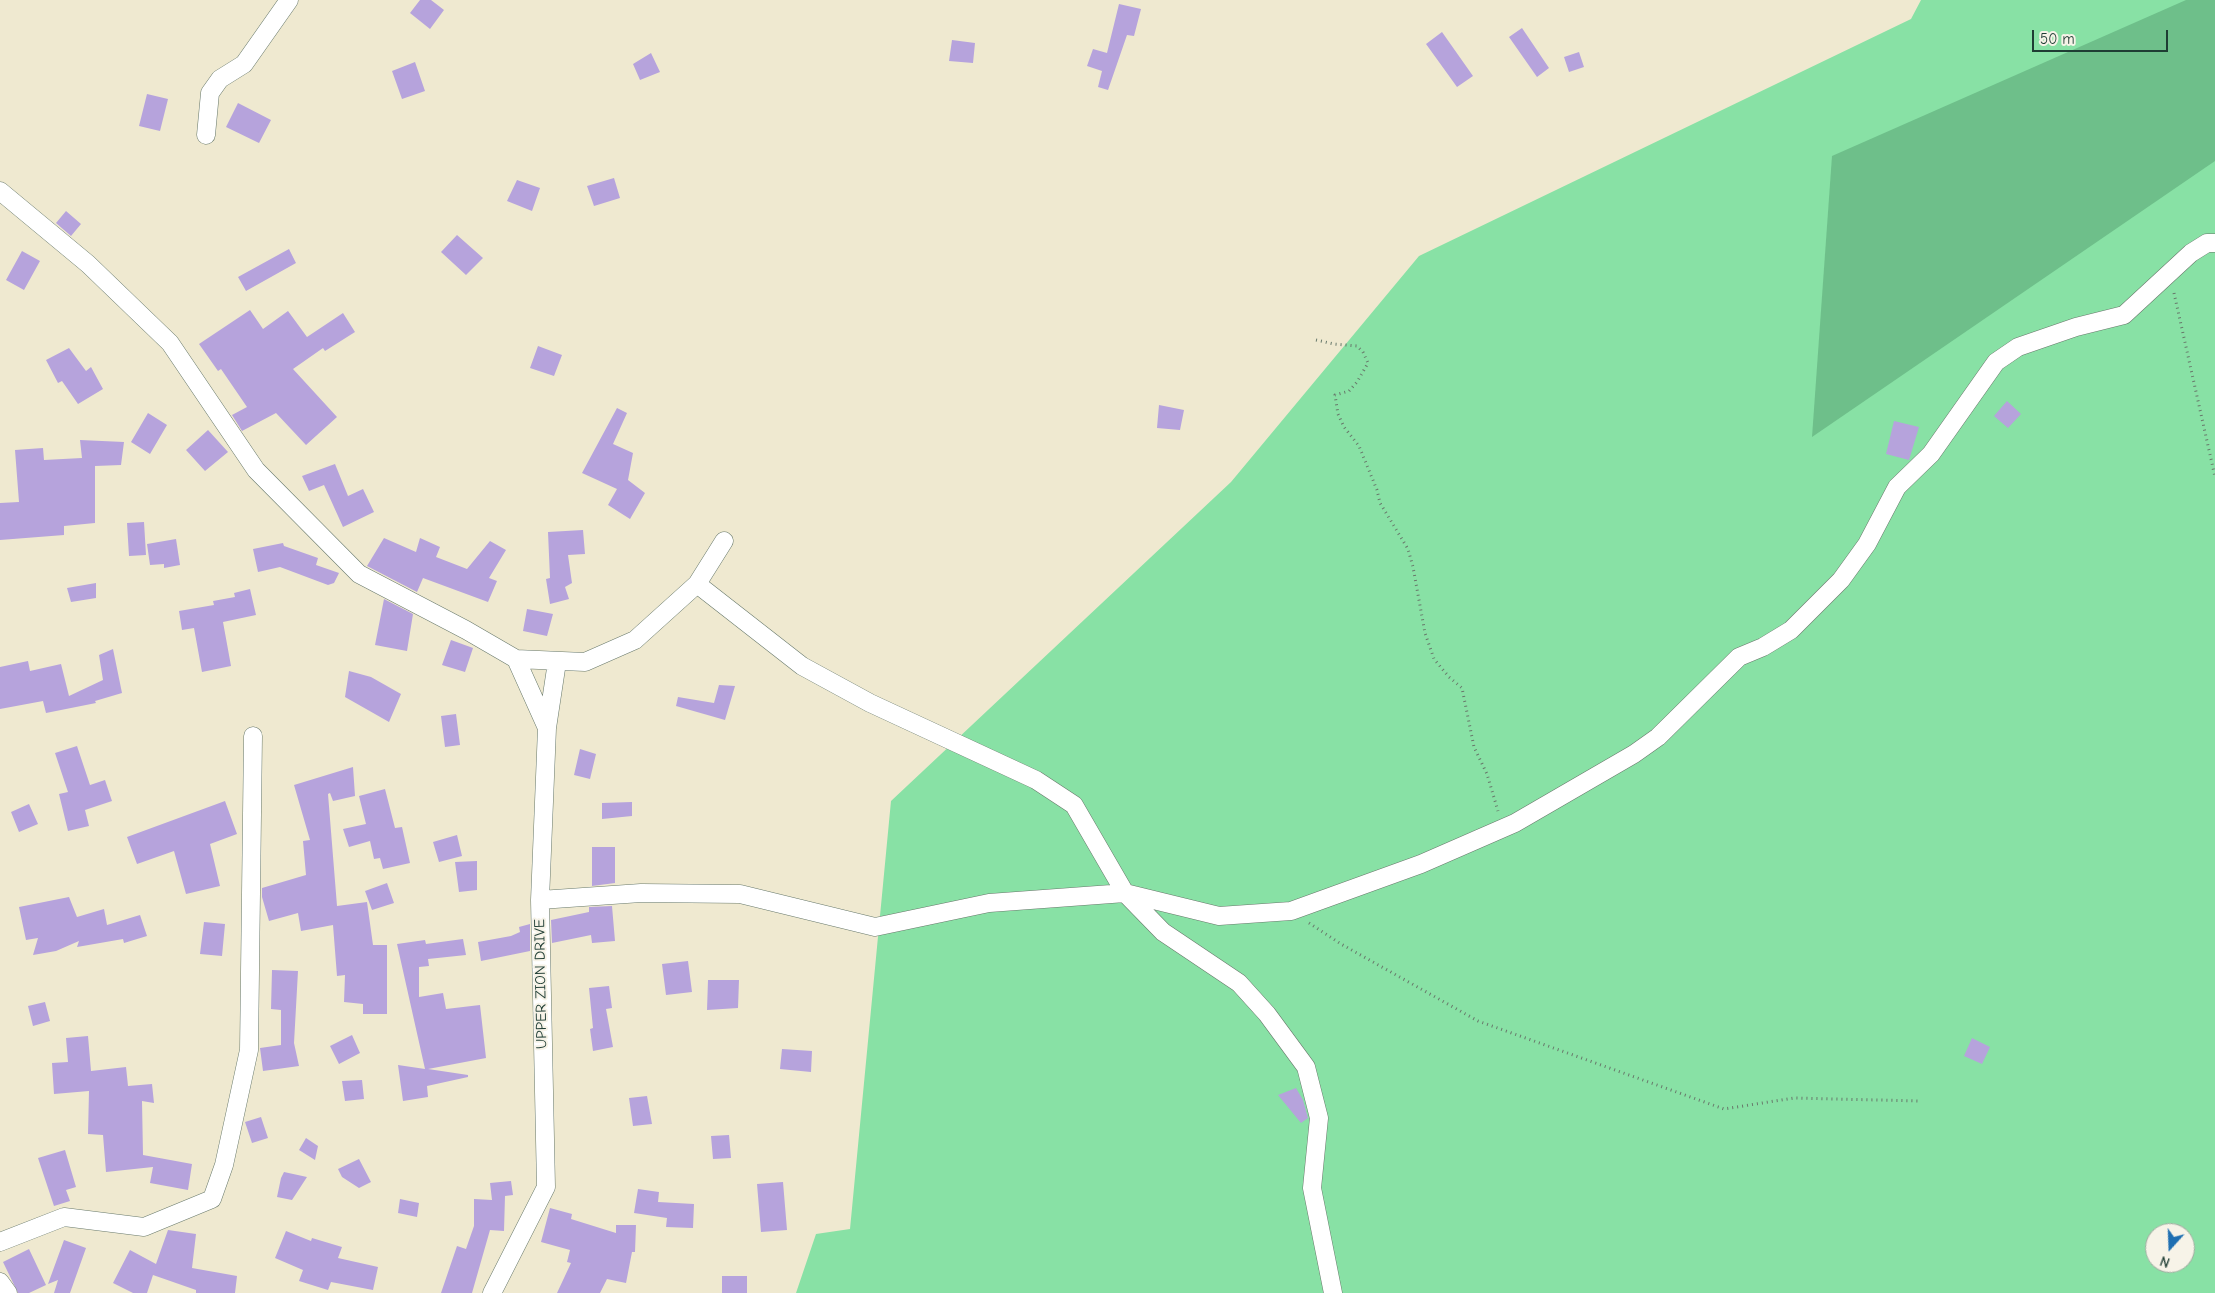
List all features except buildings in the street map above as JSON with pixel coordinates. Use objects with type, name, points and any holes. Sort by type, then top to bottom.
[{"type":"street","points":[[206,134],[210,93],[220,79],[244,64],[289,0]]},
{"type":"street","points":[[0,191],[88,264],[170,343],[256,470],[359,574],[466,630],[516,659],[585,662],[635,640],[697,584],[724,541]]},
{"type":"street","points":[[540,900],[641,893],[740,894],[875,927],[989,903],[1125,893],[1219,916],[1292,911],[1422,864],[1503,828],[1634,754],[1658,737],[1739,657],[1763,647],[1791,630],[1841,580],[1867,544],[1897,487],[1931,454],[1996,362],[2018,346],[2076,327],[2124,315],[2191,253],[2206,243],[2215,243]]},
{"type":"street","points":[[697,584],[802,666],[870,703],[1036,780],[1074,804],[1125,893],[1164,932],[1239,983],[1267,1014],[1306,1067],[1319,1118],[1312,1188],[1332,1293]]},
{"type":"street","points":[[516,659],[547,728]]},
{"type":"street","name":"UPPER ZION DRIVE","points":[[492,1293],[546,1187],[540,900],[547,728],[557,662]]},
{"type":"street","points":[[0,1242],[64,1218],[144,1227],[212,1199],[224,1165],[249,1050],[253,736]]},
{"type":"street","points":[[0,1282],[8,1293]]},
{"type":"path","points":[[2170,273],[2215,477]]},
{"type":"path","points":[[1316,340],[1357,346],[1363,352],[1368,363],[1357,382],[1349,391],[1334,395],[1338,414],[1344,427],[1359,446],[1377,490],[1380,503],[1408,549],[1414,567],[1426,632],[1434,659],[1449,677],[1462,688],[1474,747],[1486,774],[1503,828]]},
{"type":"path","points":[[1292,911],[1341,944],[1478,1021],[1724,1109],[1794,1098],[1919,1101]]},
{"type":"green space","points":[[1921,0],[2215,0],[2215,1293],[796,1293],[816,1234],[850,1229],[891,801],[1231,482],[1419,256],[1911,19]]},
{"type":"green space","points":[[2186,0],[2215,0],[2215,161],[1812,437],[1832,156]]}]
